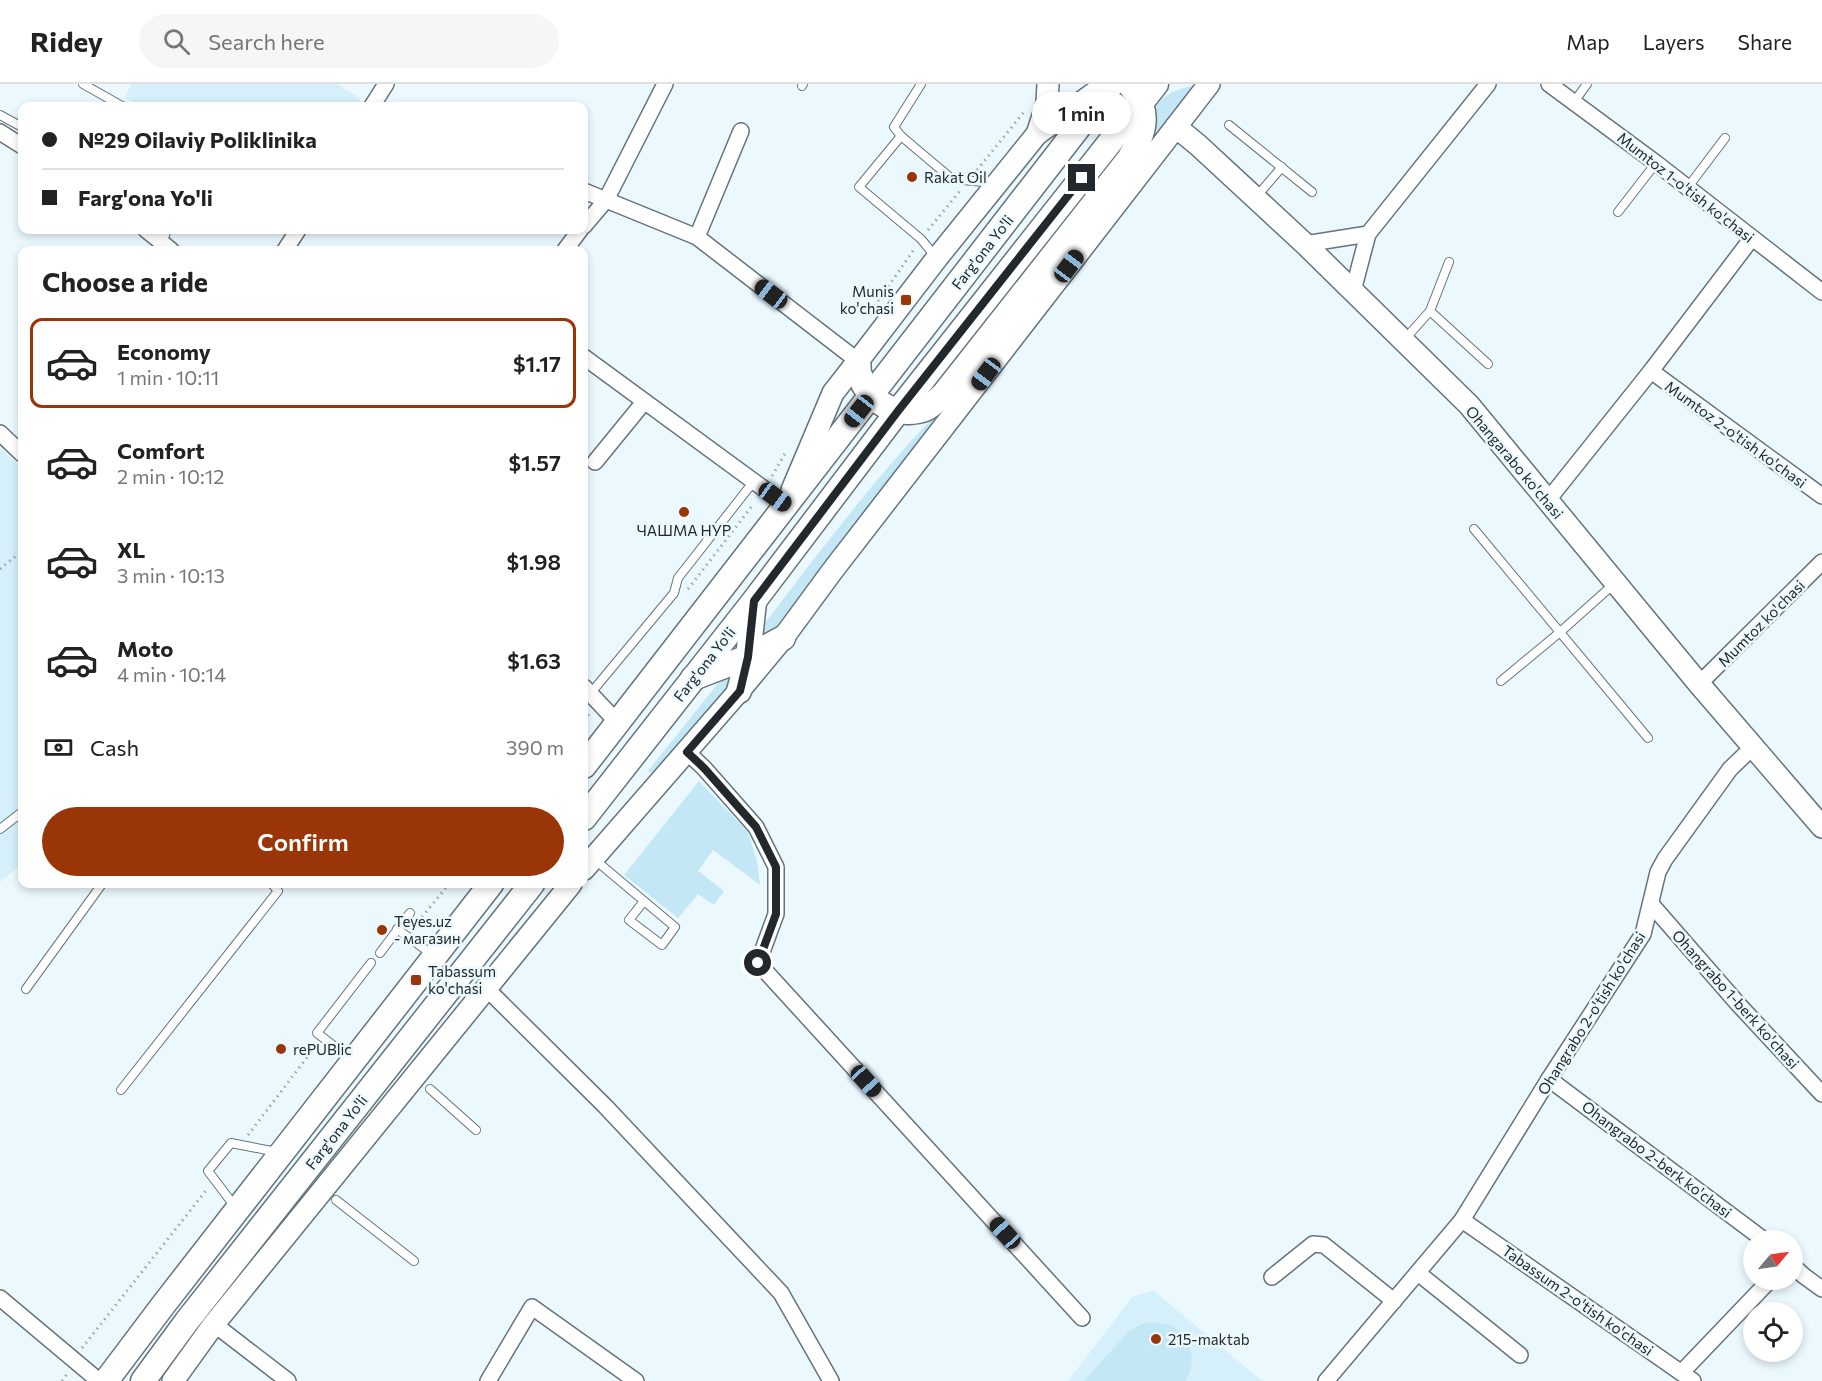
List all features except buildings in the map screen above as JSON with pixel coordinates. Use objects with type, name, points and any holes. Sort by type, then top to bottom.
[{"type":"main road","name":"Farg'ona Yo'li","points":[[588,761],[1112,84]]},
{"type":"main road","name":"Farg'ona Yo'li","points":[[588,813],[754,601],[1148,88]]},
{"type":"main road","points":[[858,361],[860,376],[872,395],[880,404],[898,411],[913,412],[927,408],[944,394],[1130,159],[1144,153],[1148,88]]},
{"type":"main road","points":[[740,691],[748,657],[754,601]]},
{"type":"main road","points":[[693,678],[748,657],[783,638]]},
{"type":"main road","name":"Farg'ona Yo'li","points":[[106,1381],[488,888]]},
{"type":"main road","name":"Farg'ona Yo'li","points":[[143,1381],[187,1321],[529,888]]},
{"type":"street","points":[[375,102],[386,84]]},
{"type":"street","points":[[588,221],[606,200],[665,84]]},
{"type":"street","points":[[1037,134],[1047,104],[1048,84]]},
{"type":"street","points":[[1037,134],[1107,84]]},
{"type":"street","points":[[588,863],[740,691],[783,638],[1144,153],[1176,127],[1209,84]]},
{"type":"street","points":[[1353,291],[1368,234],[1488,84]]},
{"type":"street","name":"Mumtoz 1-o'tish ko'chasi","points":[[1549,84],[1688,187],[1822,292]]},
{"type":"street","name":"Ohangarabo ko'chasi","points":[[1176,127],[1305,244],[1468,405],[1699,684],[1822,827]]},
{"type":"street","points":[[698,237],[741,131]]},
{"type":"street","points":[[0,132],[18,143]]},
{"type":"street","name":"Farg'ona Yo'li","points":[[786,505],[833,393],[937,258],[1037,134]]},
{"type":"street","points":[[588,193],[698,237],[858,361]]},
{"type":"street","points":[[1305,244],[1368,234]]},
{"type":"street","name":"Mumtoz 2-o'tish ko'chasi","points":[[1548,500],[1651,371],[1752,238]]},
{"type":"street","points":[[588,360],[786,505]]},
{"type":"street","name":"Mumtoz 2-o'tish ko'chasi","points":[[1651,371],[1822,496]]},
{"type":"street","points":[[595,462],[644,402]]},
{"type":"street","points":[[0,433],[18,450]]},
{"type":"street","name":"Mumtoz ko'chasi","points":[[1699,684],[1822,563]]},
{"type":"street","points":[[588,692],[618,723]]},
{"type":"street","name":"Ohangrabo 2-o'tish ko'chasi","points":[[1326,1381],[1462,1220],[1549,1079],[1643,934],[1658,872],[1665,859],[1730,770],[1752,747]]},
{"type":"street","points":[[687,752],[756,827],[776,867],[776,914],[758,963],[1082,1318]]},
{"type":"street","points":[[173,1381],[214,1324],[568,888]]},
{"type":"street","name":"Ohangrabo 1-berk ko'chasi","points":[[1651,904],[1739,1005],[1822,1094]]},
{"type":"street","points":[[486,987],[605,1106],[781,1293],[831,1381]]},
{"type":"street","name":"Ohangrabo 2-berk ko'chasi","points":[[1549,1079],[1751,1230]]},
{"type":"street","name":"Tabassum 2-o'tish ko'chasi","points":[[1462,1220],[1690,1379]]},
{"type":"street","points":[[1272,1277],[1313,1244],[1324,1245],[1394,1301]]},
{"type":"street","points":[[1418,1273],[1520,1355]]},
{"type":"street","points":[[1803,1275],[1822,1289]]},
{"type":"street","points":[[1690,1379],[1762,1290]]},
{"type":"street","points":[[0,1298],[99,1381]]},
{"type":"street","points":[[489,1381],[531,1308],[636,1381]]},
{"type":"street","points":[[214,1324],[288,1381]]},
{"type":"lane","points":[[83,84],[115,102]]},
{"type":"lane","points":[[921,84],[894,127],[901,136],[952,179],[997,184]]},
{"type":"lane","points":[[1574,102],[1587,84]]},
{"type":"lane","points":[[0,115],[18,125]]},
{"type":"lane","points":[[1229,125],[1312,192]]},
{"type":"lane","points":[[901,136],[859,187],[921,239],[937,258]]},
{"type":"lane","points":[[1688,187],[1725,138]]},
{"type":"lane","points":[[1618,212],[1656,163]]},
{"type":"lane","points":[[1255,198],[1282,167]]},
{"type":"lane","points":[[1404,340],[1430,311],[1449,262]]},
{"type":"lane","points":[[1430,311],[1488,364]]},
{"type":"lane","points":[[588,690],[674,593],[678,578],[754,481]]},
{"type":"lane","points":[[1474,529],[1648,738]]},
{"type":"lane","points":[[1501,681],[1616,582]]},
{"type":"lane","points":[[0,829],[18,815]]},
{"type":"lane","points":[[588,863],[644,901],[675,927],[662,945],[629,920],[644,901]]},
{"type":"lane","points":[[26,989],[99,888]]},
{"type":"lane","points":[[121,1090],[278,891],[275,888]]},
{"type":"lane","points":[[380,953],[410,913]]},
{"type":"lane","points":[[398,929],[434,956]]},
{"type":"lane","points":[[353,1061],[317,1033],[371,963]]},
{"type":"lane","points":[[430,1089],[476,1130]]},
{"type":"lane","points":[[237,1209],[208,1171],[231,1143],[281,1153]]},
{"type":"lane","points":[[336,1200],[414,1261]]},
{"type":"path","points":[[0,569],[18,554]]},
{"type":"path","points":[[406,936],[446,888]]},
{"type":"path","points":[[241,1145],[322,1038]]},
{"type":"path","points":[[62,1381],[83,1346],[214,1179]]},
{"type":"shaded area","points":[[132,84],[337,84],[361,99],[359,102],[133,102],[124,97]]},
{"type":"shaded area","points":[[1192,86],[1155,137],[1154,116],[1160,102],[1173,92]]},
{"type":"shaded area","points":[[932,418],[935,423],[768,639],[764,641],[758,632],[864,496]]},
{"type":"shaded area","points":[[0,447],[18,465],[18,867],[0,882]]},
{"type":"shaded area","points":[[727,672],[737,677],[691,734],[651,773],[648,771]]},
{"type":"shaded area","points":[[699,781],[748,832],[757,861],[760,885],[713,850],[698,871],[724,891],[714,905],[698,894],[678,918],[624,875]]},
{"type":"shaded area","name":"215-maktab","points":[[1154,1291],[1262,1381],[1068,1381],[1133,1296]]},
{"type":"shaded area","points":[[1157,1322],[1178,1330],[1188,1343],[1192,1358],[1185,1381],[1084,1381],[1128,1332],[1141,1324]]},
{"type":"place","name":"Rakat Oil","points":[[912,177]]},
{"type":"place","name":"Munis ko'chasi","points":[[906,300]]},
{"type":"place","name":"ЧАШМА НУР","points":[[684,512]]},
{"type":"place","name":"Teyes.uz - магазин","points":[[382,930]]},
{"type":"place","name":"Tabassum ko'chasi","points":[[416,980]]},
{"type":"place","name":"rePUBlic","points":[[281,1049]]},
{"type":"place","name":"215-maktab","points":[[1156,1339]]},
{"type":"route","points":[[758,963],[776,914],[776,867],[756,827],[687,752],[740,691],[748,657],[754,601],[898,411],[1082,178]]}]
